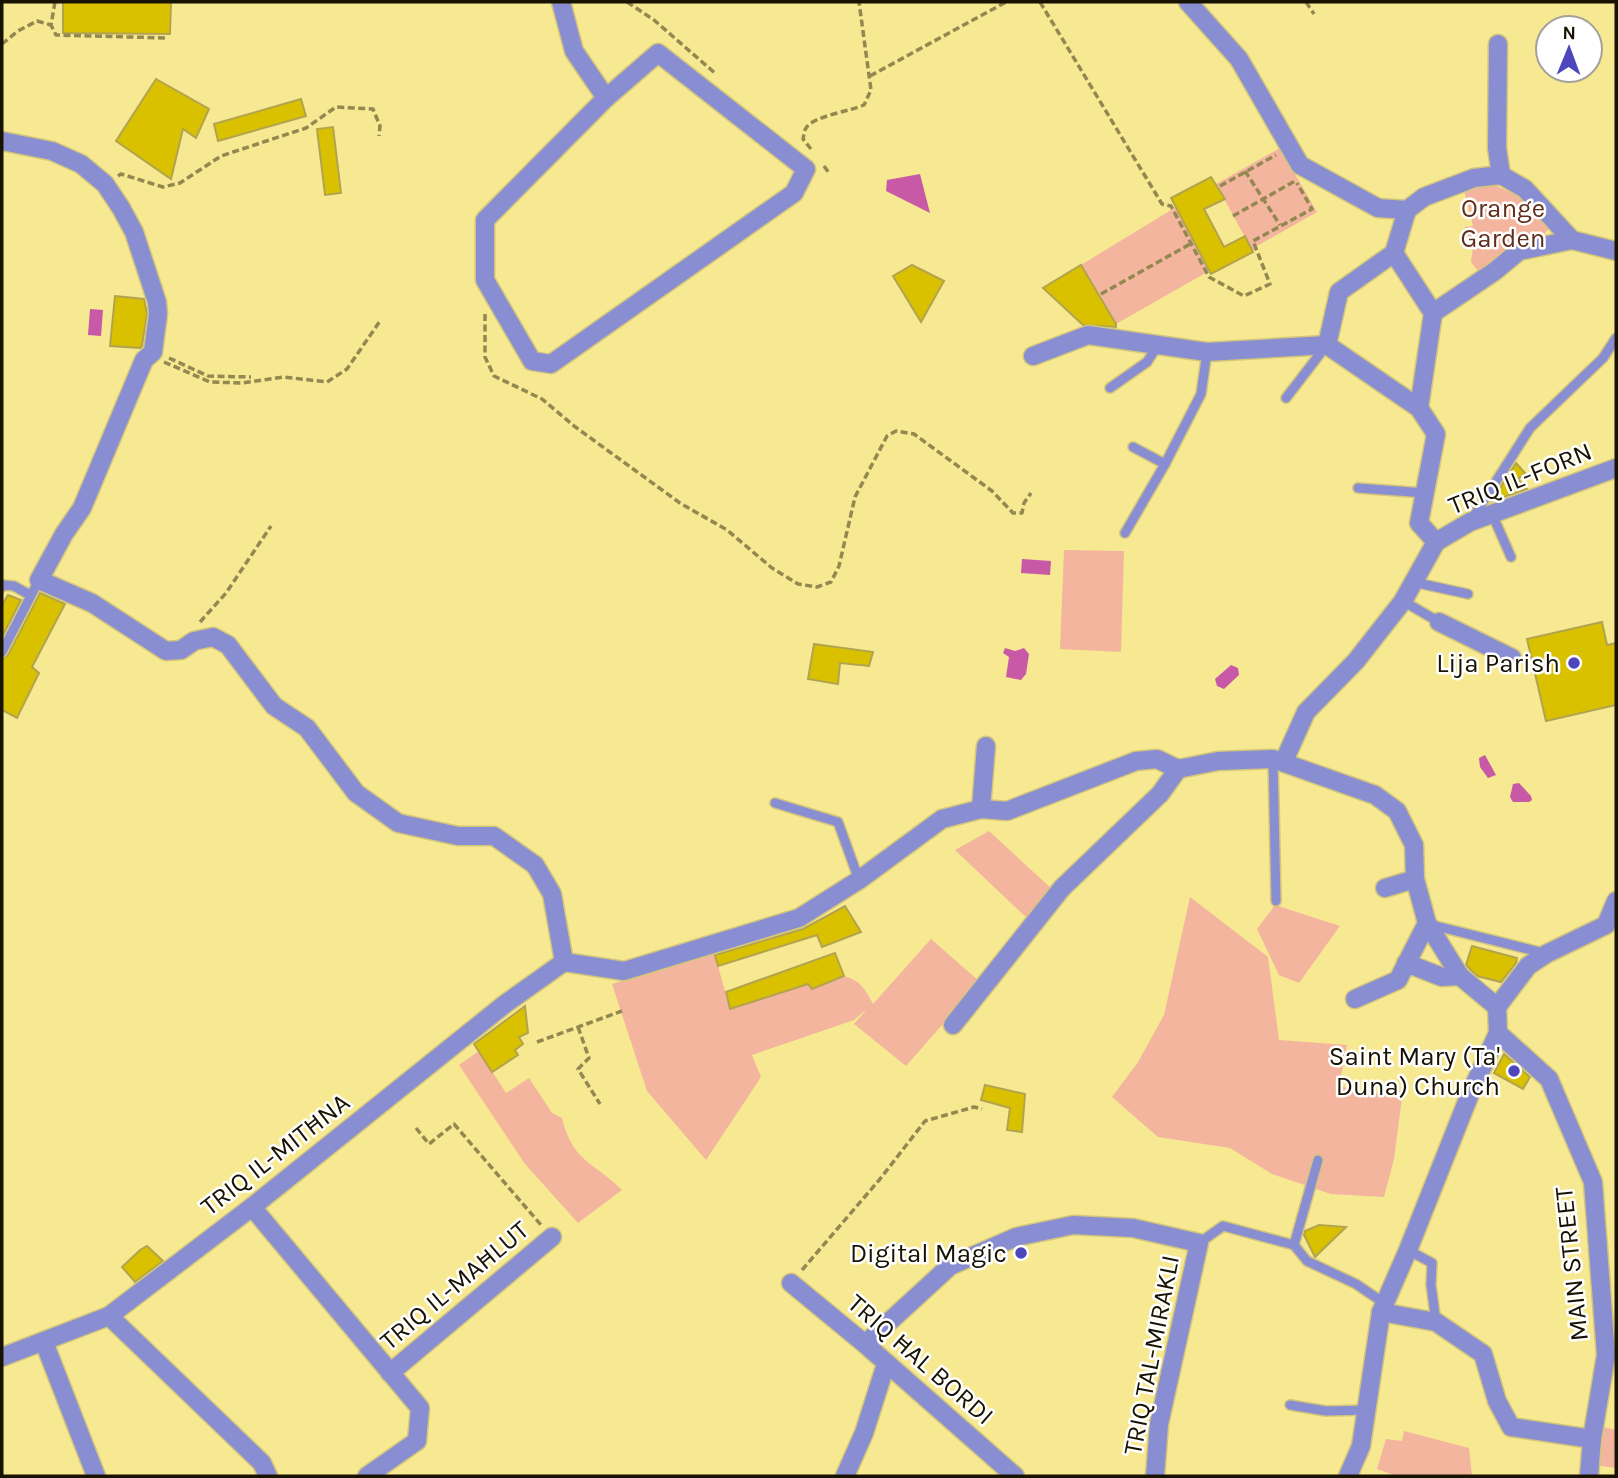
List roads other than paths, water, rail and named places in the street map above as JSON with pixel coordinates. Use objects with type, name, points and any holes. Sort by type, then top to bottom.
[{"type":"street","points":[[561,2],[574,51],[606,99]]},
{"type":"street","points":[[1188,2],[1239,60],[1300,165],[1378,208],[1407,210]]},
{"type":"street","points":[[1498,44],[1497,148],[1500,175]]},
{"type":"street","points":[[658,53],[815,163],[794,193],[551,364],[532,360],[485,280],[485,220],[606,99],[658,53]]},
{"type":"street","points":[[2,141],[52,151],[81,164],[105,184],[134,232],[159,314],[153,352],[144,360],[82,508],[35,587],[92,603],[166,651],[181,650],[194,641],[213,637],[228,645],[274,706],[307,728],[356,793],[397,823],[458,836],[494,836],[535,865],[552,894],[564,962],[624,971],[799,918],[859,880],[942,819],[981,809],[1007,811],[1136,761],[1157,759],[1178,768],[1218,761],[1278,760],[1375,794],[1397,811],[1414,845],[1416,878],[1427,923],[1460,976],[1497,1007]]},
{"type":"street","points":[[1327,345],[1339,292],[1394,253],[1407,210],[1424,197],[1474,178],[1500,175],[1525,189],[1572,240]]},
{"type":"street","points":[[1433,313],[1495,271],[1519,251],[1572,240],[1616,251]]},
{"type":"street","points":[[1394,253],[1433,313],[1419,408]]},
{"type":"street","points":[[1033,356],[1088,335],[1207,352],[1327,345],[1419,408],[1436,434],[1419,523],[1436,542]]},
{"type":"street","name":"TRIQ IL-FORN","points":[[1278,760],[1306,712],[1356,661],[1403,601],[1436,542],[1470,522],[1616,468]]},
{"type":"street","points":[[1439,622],[1512,658]]},
{"type":"street","points":[[981,809],[986,746]]},
{"type":"street","points":[[953,1025],[1062,888],[1160,794],[1178,768]]},
{"type":"street","points":[[1385,888],[1416,878]]},
{"type":"street","points":[[1348,1476],[1361,1446],[1382,1308],[1498,1033],[1497,1007],[1528,966],[1546,954],[1611,930],[1616,901]]},
{"type":"street","points":[[1355,999],[1398,980],[1427,923]]},
{"type":"street","name":"TRIQ IL-MITĦNA","points":[[2,1357],[109,1316],[252,1207],[494,1013],[564,962]]},
{"type":"street","points":[[1406,963],[1442,977],[1460,976]]},
{"type":"street","name":"MAIN STREET","points":[[1498,1033],[1549,1079],[1593,1182],[1606,1355],[1592,1439],[1589,1476]]},
{"type":"street","points":[[252,1207],[420,1408],[417,1441],[367,1476]]},
{"type":"street","points":[[865,1343],[950,1266],[1016,1237],[1073,1225],[1133,1228],[1199,1243]]},
{"type":"street","name":"TRIQ IL-MAĦLUT","points":[[390,1373],[552,1237]]},
{"type":"street","name":"TRIQ TAL-MIRAKLI","points":[[1154,1476],[1160,1424],[1199,1243]]},
{"type":"street","name":"TRIQ ĦAL BORDI","points":[[791,1283],[865,1343],[1015,1476]]},
{"type":"street","points":[[1382,1308],[1436,1322],[1483,1354],[1497,1401],[1511,1427],[1592,1439]]},
{"type":"street","points":[[109,1316],[262,1464],[268,1476]]},
{"type":"street","points":[[44,1342],[96,1476]]},
{"type":"street","points":[[845,1476],[864,1433],[886,1364]]},
{"type":"lane","points":[[1470,522],[1531,428],[1603,358],[1616,338]]},
{"type":"lane","points":[[1110,388],[1147,362],[1158,345]]},
{"type":"lane","points":[[1286,398],[1327,345]]},
{"type":"lane","points":[[1125,533],[1202,394],[1207,352]]},
{"type":"lane","points":[[1133,447],[1165,464]]},
{"type":"lane","points":[[1358,488],[1425,493]]},
{"type":"lane","points":[[1492,514],[1511,557]]},
{"type":"lane","points":[[1413,582],[1468,594]]},
{"type":"lane","points":[[2,587],[35,587],[2,652]]},
{"type":"lane","points":[[1403,601],[1439,622]]},
{"type":"lane","points":[[1276,901],[1278,760]]},
{"type":"lane","points":[[775,803],[838,822],[859,880]]},
{"type":"lane","points":[[1427,923],[1546,954]]},
{"type":"lane","points":[[1294,1244],[1318,1160]]},
{"type":"lane","points":[[1199,1243],[1223,1226],[1294,1244],[1307,1261],[1356,1284],[1382,1308]]},
{"type":"lane","points":[[1408,1250],[1432,1263],[1431,1285],[1436,1322]]},
{"type":"lane","points":[[1290,1405],[1326,1411],[1367,1410]]},
{"type":"place","name":"Lija Parish","points":[[1574,663]]},
{"type":"place","name":"Saint Mary (Ta' Duna) Church","points":[[1514,1071]]},
{"type":"place","name":"Digital Magic","points":[[1021,1253]]},
{"type":"park label","name":"Orange Garden","points":[[1503,223]]}]
